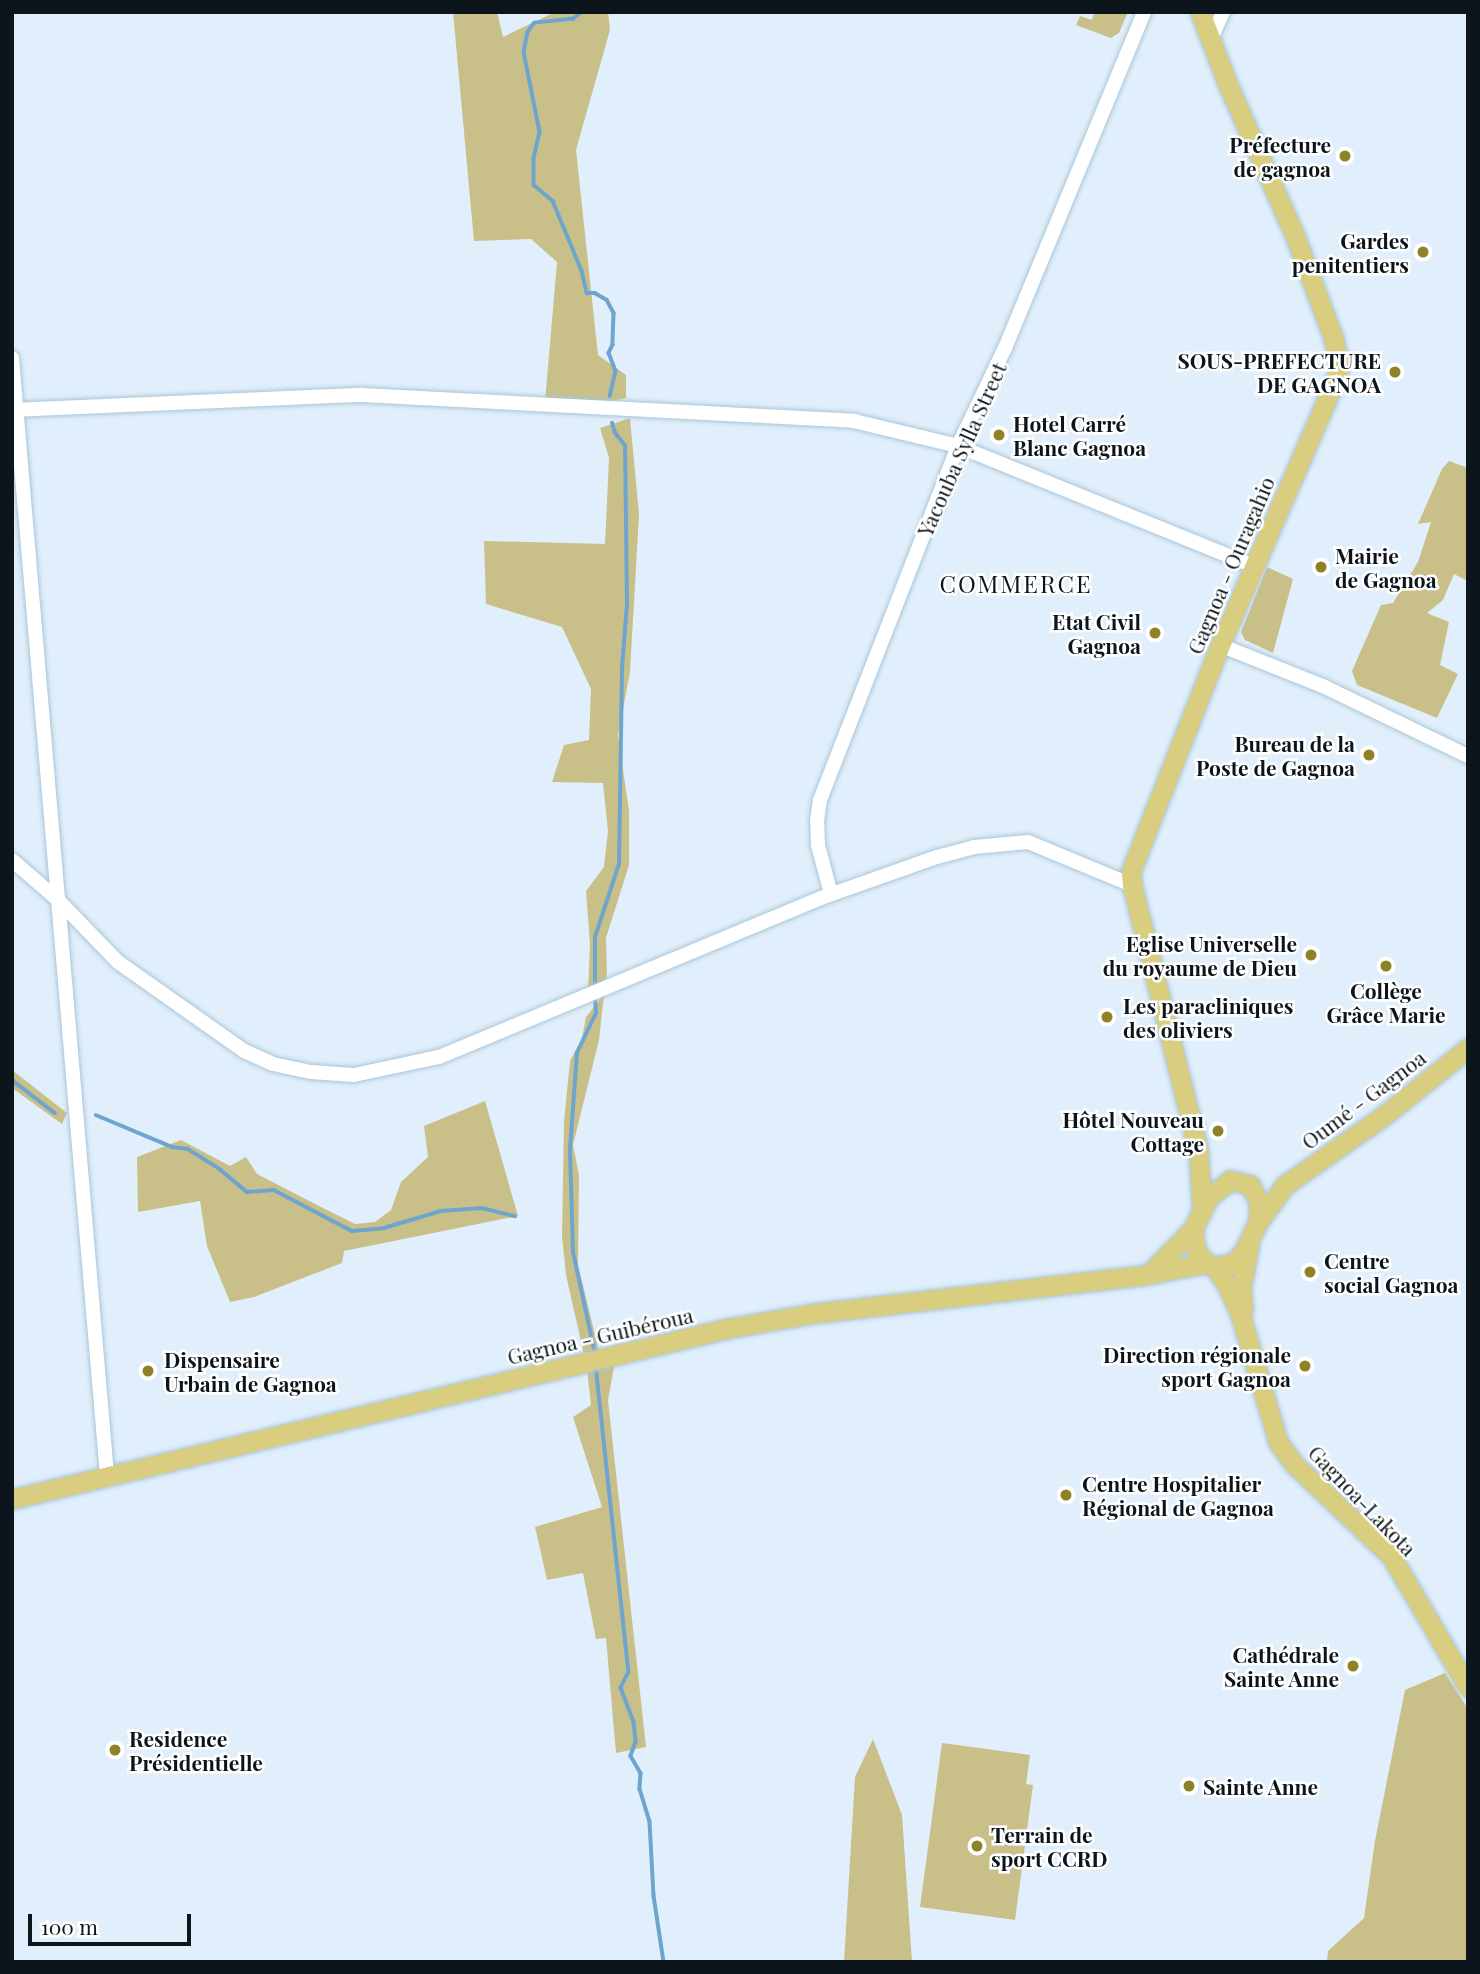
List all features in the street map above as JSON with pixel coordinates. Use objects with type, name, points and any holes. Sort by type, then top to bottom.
[{"type":"main road","name":"Gagnoa - Ouragahio","points":[[1200,12],[1228,85],[1295,236],[1333,337],[1339,364],[1337,376],[1220,645],[1131,871],[1132,885],[1198,1149],[1202,1208]]},
{"type":"main road","name":"Oumé - Gagnoa","points":[[1255,1231],[1285,1185],[1386,1114],[1468,1048]]},
{"type":"main road","points":[[1198,1149],[1230,1180],[1250,1185],[1285,1185]]},
{"type":"main road","points":[[1150,1274],[1193,1229],[1208,1198],[1230,1180]]},
{"type":"main road","points":[[1193,1229],[1196,1251],[1210,1264],[1235,1261],[1255,1231],[1259,1202],[1250,1185]]},
{"type":"main road","name":"Gagnoa-Lakota","points":[[1247,1336],[1241,1289],[1255,1231]]},
{"type":"main road","name":"Gagnoa - Guibéroua","points":[[12,1499],[729,1328],[816,1313],[1150,1274],[1210,1264]]},
{"type":"main road","name":"Gagnoa-Lakota","points":[[1210,1264],[1236,1303],[1278,1442],[1296,1465],[1391,1556],[1468,1686]]},
{"type":"street","name":"Yacouba Sylla Street","points":[[831,894],[818,845],[820,800],[958,446],[1005,348],[1144,12]]},
{"type":"street","points":[[1211,39],[1223,12]]},
{"type":"street","points":[[12,358],[14,410],[107,1475]]},
{"type":"street","points":[[14,410],[362,395],[854,421],[958,446],[1253,566]]},
{"type":"street","points":[[1220,645],[1325,687],[1468,756]]},
{"type":"street","points":[[12,860],[58,900],[118,962],[244,1051],[273,1064],[311,1072],[354,1074],[439,1057],[831,894],[937,857],[1008,842],[1028,842],[1132,885]]},
{"type":"shaded area","points":[[453,12],[497,12],[503,37],[555,12],[608,12],[610,30],[576,150],[598,355],[626,375],[626,398],[599,404],[545,402],[557,262],[531,239],[474,241]]},
{"type":"shaded area","points":[[1094,12],[1128,12],[1119,33],[1111,38],[1076,25],[1080,16],[1092,20]]},
{"type":"shaded area","points":[[630,418],[639,514],[630,672],[618,735],[629,811],[629,865],[606,938],[607,979],[588,992],[590,944],[586,891],[604,867],[608,831],[603,783],[552,782],[564,745],[589,740],[591,689],[562,627],[486,604],[484,541],[605,544],[609,458],[600,428]]},
{"type":"shaded area","points":[[1449,461],[1468,468],[1468,577],[1466,580],[1454,574],[1443,600],[1427,613],[1449,622],[1440,665],[1458,674],[1437,718],[1357,685],[1352,671],[1381,605],[1393,603],[1418,562],[1431,522],[1418,524],[1442,469]]},
{"type":"shaded area","points":[[1267,567],[1293,579],[1273,653],[1245,640],[1241,632]]},
{"type":"shaded area","points":[[604,994],[599,1040],[573,1145],[579,1175],[578,1265],[599,1351],[585,1359],[566,1275],[562,1236],[564,1122],[570,1061],[582,1038],[586,1017]]},
{"type":"shaded area","points":[[12,1070],[67,1113],[62,1124],[12,1088]]},
{"type":"shaded area","points":[[485,1101],[518,1216],[344,1251],[342,1263],[254,1297],[230,1302],[207,1246],[200,1201],[138,1212],[137,1157],[181,1140],[230,1166],[246,1157],[257,1174],[319,1206],[355,1224],[375,1222],[391,1210],[401,1182],[428,1157],[424,1126]]},
{"type":"shaded area","points":[[615,1362],[608,1400],[646,1747],[616,1753],[606,1638],[596,1639],[583,1573],[547,1580],[535,1527],[602,1507],[573,1417],[591,1405],[587,1369]]},
{"type":"shaded area","points":[[1445,1673],[1468,1709],[1468,1962],[1327,1962],[1328,1951],[1364,1918],[1375,1841],[1405,1690]]},
{"type":"shaded area","points":[[873,1739],[902,1815],[912,1962],[844,1962],[855,1777]]},
{"type":"shaded area","name":"Terrain de sport CCRD","points":[[942,1743],[1030,1755],[1026,1784],[1033,1785],[1015,1920],[920,1907]]},
{"type":"waterway","points":[[582,12],[574,19],[535,23],[528,32],[524,52],[540,132],[534,158],[534,185],[553,201],[582,271],[587,293],[595,293],[607,300],[614,313],[613,345],[609,353],[616,371],[610,396]]},
{"type":"waterway","points":[[595,987],[595,937],[619,864],[622,668],[627,605],[625,446],[615,433],[612,423]]},
{"type":"waterway","points":[[595,998],[596,1013],[577,1053],[570,1150],[573,1252],[595,1354]]},
{"type":"waterway","points":[[12,1080],[55,1113]]},
{"type":"waterway","points":[[96,1115],[172,1147],[188,1149],[221,1170],[247,1192],[274,1190],[352,1231],[384,1228],[441,1211],[482,1208],[515,1216]]},
{"type":"waterway","points":[[596,1365],[629,1672],[621,1688],[634,1722],[636,1742],[631,1756],[641,1773],[640,1789],[650,1822],[654,1896],[664,1962]]},
{"type":"place","name":"Préfecture de gagnoa","points":[[1345,156]]},
{"type":"place","name":"Gardes penitentiers","points":[[1423,252]]},
{"type":"place","name":"SOUS-PREFECTURE DE GAGNOA","points":[[1395,372]]},
{"type":"place","name":"Hotel Carré Blanc Gagnoa","points":[[999,435]]},
{"type":"place","name":"Mairie de Gagnoa","points":[[1321,567]]},
{"type":"place","name":"Etat Civil Gagnoa","points":[[1155,633]]},
{"type":"place","name":"Bureau de la Poste de Gagnoa","points":[[1369,755]]},
{"type":"place","name":"Eglise Universelle du royaume de Dieu","points":[[1311,955]]},
{"type":"place","name":"Collège Grâce Marie","points":[[1386,966]]},
{"type":"place","name":"Les paracliniques des oliviers","points":[[1107,1017]]},
{"type":"place","name":"Hôtel Nouveau Cottage","points":[[1218,1131]]},
{"type":"place","name":"Centre social Gagnoa","points":[[1310,1272]]},
{"type":"place","name":"Direction régionale sport Gagnoa","points":[[1305,1366]]},
{"type":"place","name":"Dispensaire Urbain de Gagnoa","points":[[148,1371]]},
{"type":"place","name":"Centre Hospitalier Régional de Gagnoa","points":[[1066,1495]]},
{"type":"place","name":"Cathédrale Sainte Anne","points":[[1353,1666]]},
{"type":"place","name":"Residence Présidentielle","points":[[115,1750]]},
{"type":"place","name":"Sainte Anne","points":[[1189,1786]]},
{"type":"place","name":"Terrain de sport CCRD","points":[[977,1846]]},
{"type":"district","name":"COMMERCE","points":[[1016,584]]}]
